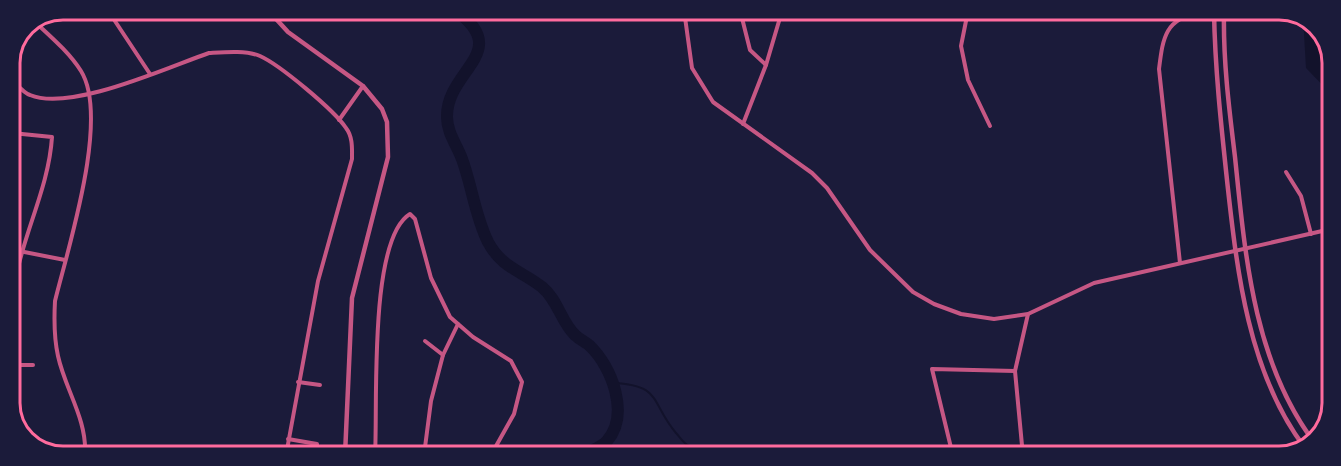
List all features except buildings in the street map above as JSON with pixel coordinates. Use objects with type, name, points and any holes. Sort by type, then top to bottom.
[{"type":"street","points":[[114,20],[150,74]]},
{"type":"street","points":[[277,20],[288,32],[363,86],[384,115],[389,146],[352,298],[345,447]]},
{"type":"street","points":[[685,20],[688,49],[699,82],[713,102],[812,173],[827,188],[870,250],[913,292],[934,304],[976,317],[994,319],[1028,314],[1094,283],[1321,231]]},
{"type":"street","points":[[742,20],[750,50],[766,65]]},
{"type":"street","points":[[743,124],[766,65],[779,20]]},
{"type":"street","points":[[966,20],[961,46],[968,80],[990,126]]},
{"type":"street","points":[[1178,20],[1170,25],[1162,43],[1159,69],[1180,263]]},
{"type":"street","points":[[1214,20],[1219,103],[1235,252],[1246,306],[1265,370],[1284,414],[1300,441]]},
{"type":"street","points":[[1224,20],[1226,73],[1245,250],[1253,297],[1278,376],[1293,410],[1309,434]]},
{"type":"street","points":[[39,26],[82,73],[90,95],[92,134],[85,181],[55,301],[54,319],[58,357],[82,424],[84,447]]},
{"type":"street","points":[[20,86],[30,95],[54,98],[90,95],[209,53],[229,52],[259,56],[284,70],[339,120],[349,133],[352,159],[324,259],[287,447]]},
{"type":"street","points":[[339,120],[363,86]]},
{"type":"street","points":[[20,135],[52,137],[45,178],[20,263]]},
{"type":"street","points":[[1286,172],[1300,196],[1311,234]]},
{"type":"street","points":[[375,447],[378,312],[386,262],[395,237],[408,215],[416,219],[431,278],[450,317],[473,337],[511,361],[522,382],[514,414],[495,447]]},
{"type":"street","points":[[22,252],[65,260]]},
{"type":"street","points":[[1022,447],[1015,371],[1028,314]]},
{"type":"street","points":[[425,447],[431,400],[443,355],[458,324]]},
{"type":"street","points":[[425,341],[443,355]]},
{"type":"street","points":[[20,365],[33,365]]},
{"type":"street","points":[[951,447],[932,369],[1015,371]]},
{"type":"street","points":[[298,382],[320,385]]},
{"type":"street","points":[[288,439],[317,444]]},
{"type":"shaded area","points":[[1304,27],[1313,36],[1319,48],[1321,84],[1306,68]]},
{"type":"waterway","points":[[466,20],[472,25],[478,38],[478,50],[449,101],[447,123],[450,134],[460,154],[484,232],[493,251],[505,263],[547,292],[570,330],[598,355],[611,378],[618,405],[617,418],[614,430],[607,441],[599,447]]},
{"type":"waterway","points":[[613,383],[629,384],[648,392],[683,442],[692,447]]}]
